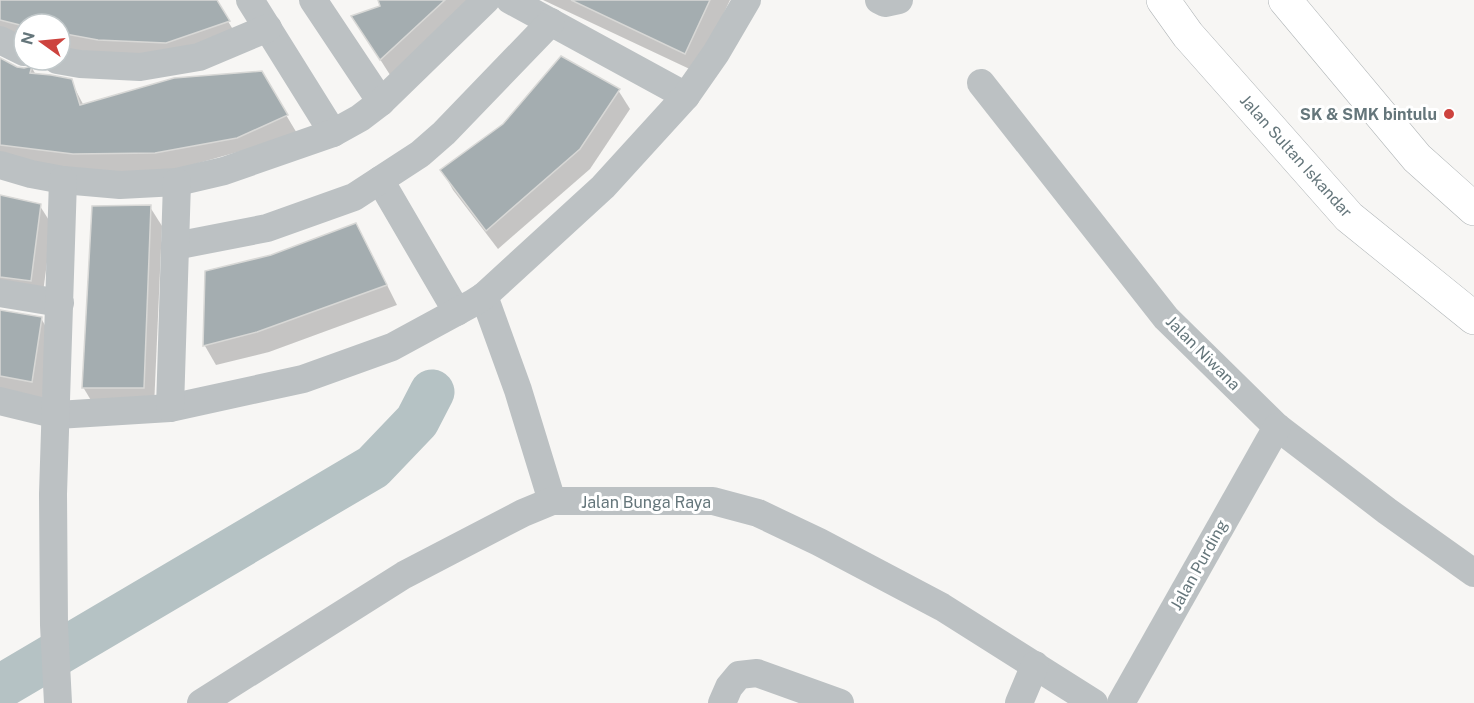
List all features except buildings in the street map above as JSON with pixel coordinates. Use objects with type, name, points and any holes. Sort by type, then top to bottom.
[{"type":"main road","name":"Jalan Sultan Iskandar","points":[[1163,0],[1188,35],[1349,218],[1474,318]]},
{"type":"main road","points":[[1285,0],[1417,158],[1474,209]]},
{"type":"street","points":[[250,0],[333,133]]},
{"type":"street","points":[[313,0],[381,102]]},
{"type":"street","points":[[0,165],[63,180],[120,185],[177,182],[225,171],[333,133],[360,118],[381,102],[486,0]]},
{"type":"street","points":[[510,0],[686,96]]},
{"type":"street","points":[[0,402],[57,415],[171,408],[303,379],[392,347],[484,296],[603,187],[686,96],[716,53],[747,0]]},
{"type":"street","points":[[879,0],[885,3],[899,0]]},
{"type":"street","points":[[175,246],[267,228],[354,197],[420,154],[444,133],[551,22]]},
{"type":"street","points":[[72,63],[140,67],[199,57],[268,28]]},
{"type":"street","name":"Jalan Niwana","points":[[981,83],[1166,318],[1277,427],[1387,511],[1474,573]]},
{"type":"street","points":[[58,691],[54,625],[53,494],[63,180]]},
{"type":"street","points":[[380,180],[457,312]]},
{"type":"street","points":[[171,408],[177,182]]},
{"type":"street","points":[[0,294],[60,303]]},
{"type":"street","points":[[484,296],[518,390],[552,501]]},
{"type":"street","name":"Jalan Purding","points":[[1121,703],[1277,427]]},
{"type":"street","name":"Jalan Bunga Raya","points":[[201,703],[404,575],[523,513],[552,501],[713,501],[758,513],[819,542],[942,607],[1094,703]]},
{"type":"street","points":[[1019,703],[1035,665]]},
{"type":"street","points":[[722,703],[729,687],[739,675],[757,673],[840,703]]},
{"type":"waterway","points":[[0,687],[373,467],[417,421],[432,392]]},
{"type":"place","name":"SK & SMK bintulu","points":[[1449,114]]}]
